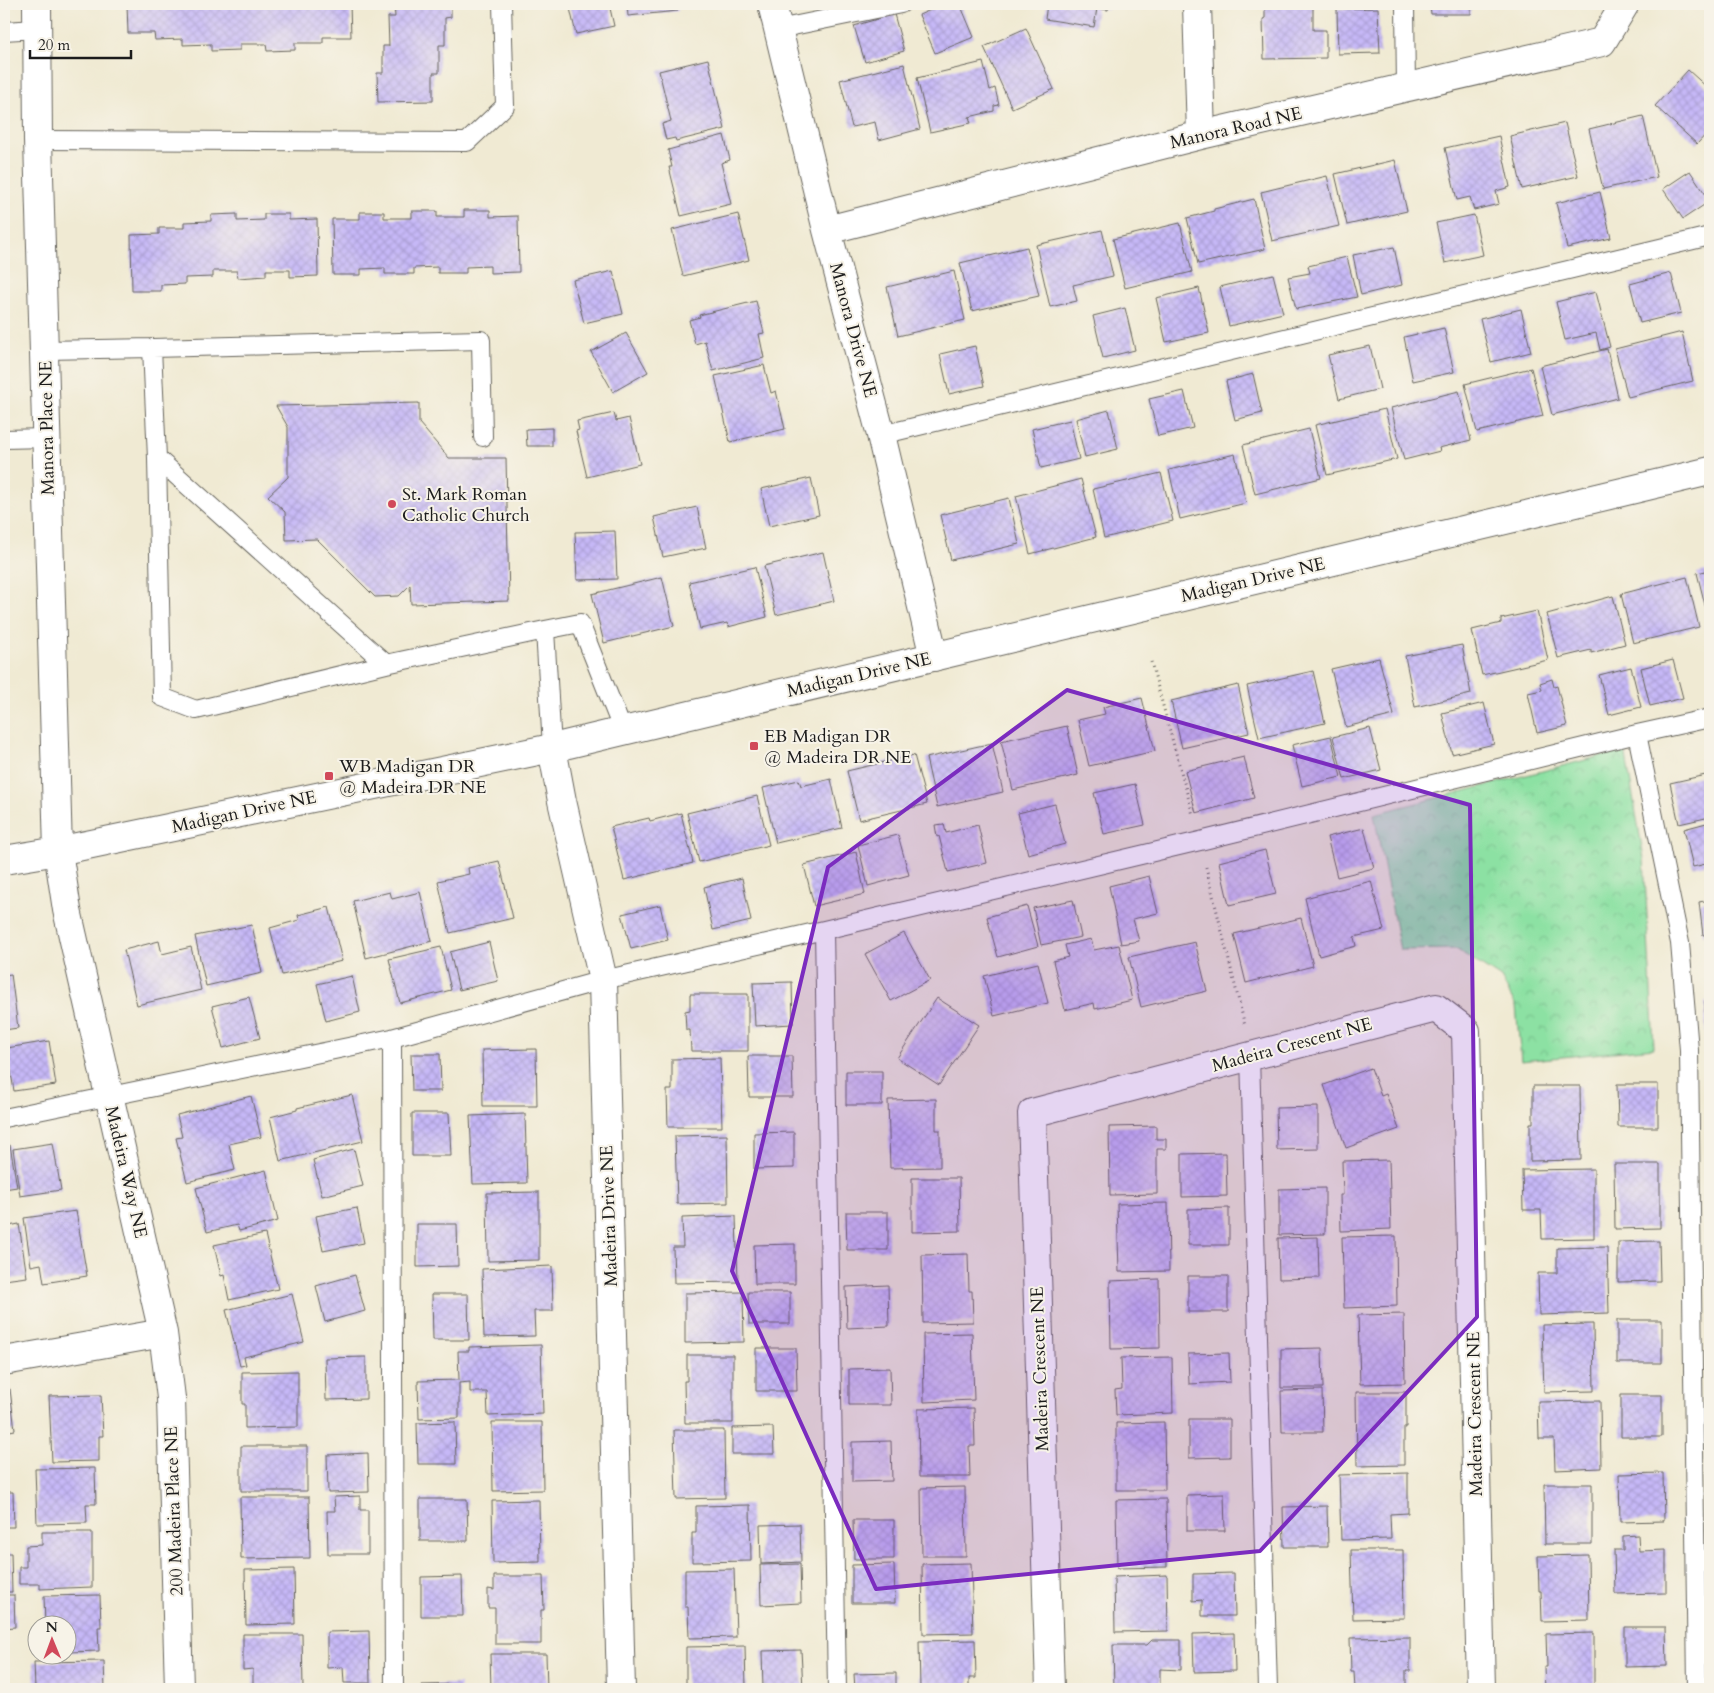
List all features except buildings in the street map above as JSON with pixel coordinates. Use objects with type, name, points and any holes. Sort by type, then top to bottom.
[{"type":"street","points":[[1197,4],[1201,135]]},
{"type":"street","name":"Manora Road NE","points":[[827,230],[1201,135],[1406,89],[1602,42],[1625,4]]},
{"type":"street","name":"Manora Place NE","points":[[37,16],[38,140],[58,851]]},
{"type":"street","name":"Manora Drive NE","points":[[775,16],[827,230],[881,435],[934,657]]},
{"type":"street","name":"Madigan Drive NE","points":[[4,860],[58,851],[552,748],[1710,471]]},
{"type":"street","name":"Madeira Drive NE","points":[[552,748],[562,802],[603,980],[621,1689]]},
{"type":"street","name":"Madeira Way NE","points":[[58,851],[68,910],[108,1097],[163,1334]]},
{"type":"street","name":"Madeira Crescent NE","points":[[1050,1689],[1032,1113],[1436,1008],[1466,1031],[1481,1689]]},
{"type":"street","points":[[4,1361],[163,1334]]},
{"type":"street","name":"200 Madeira Place NE","points":[[163,1334],[171,1398],[179,1689]]},
{"type":"lane","points":[[38,140],[467,142],[505,106],[502,4]]},
{"type":"lane","points":[[775,16],[901,4]]},
{"type":"lane","points":[[1405,4],[1406,89]]},
{"type":"lane","points":[[4,31],[37,16]]},
{"type":"lane","points":[[881,435],[1710,236]]},
{"type":"lane","points":[[45,350],[481,340],[484,437]]},
{"type":"lane","points":[[152,348],[157,458],[162,697],[196,710],[386,664],[580,623],[623,730]]},
{"type":"lane","points":[[4,439],[46,438]]},
{"type":"lane","points":[[157,458],[386,664]]},
{"type":"lane","points":[[545,630],[552,748]]},
{"type":"lane","points":[[4,1118],[392,1038],[603,980],[824,930],[1710,718]]},
{"type":"lane","points":[[1637,734],[1680,943],[1690,1050],[1697,1689]]},
{"type":"lane","points":[[824,930],[837,1689]]},
{"type":"lane","points":[[392,1038],[394,1689]]},
{"type":"lane","points":[[1250,1056],[1268,1689]]},
{"type":"highlighted area","points":[[1067,690],[1470,805],[1477,1317],[1260,1551],[876,1589],[732,1271],[828,867]]},
{"type":"green space","points":[[1625,750],[1644,859],[1654,1048],[1521,1061],[1516,1006],[1501,978],[1456,949],[1400,950],[1374,814]]},
{"type":"place","name":"St. Mark Roman Catholic Church","points":[[392,504]]},
{"type":"place","name":"EB Madigan DR @ Madeira DR NE","points":[[754,746]]},
{"type":"place","name":"WB Madigan DR @ Madeira DR NE","points":[[329,776]]}]
